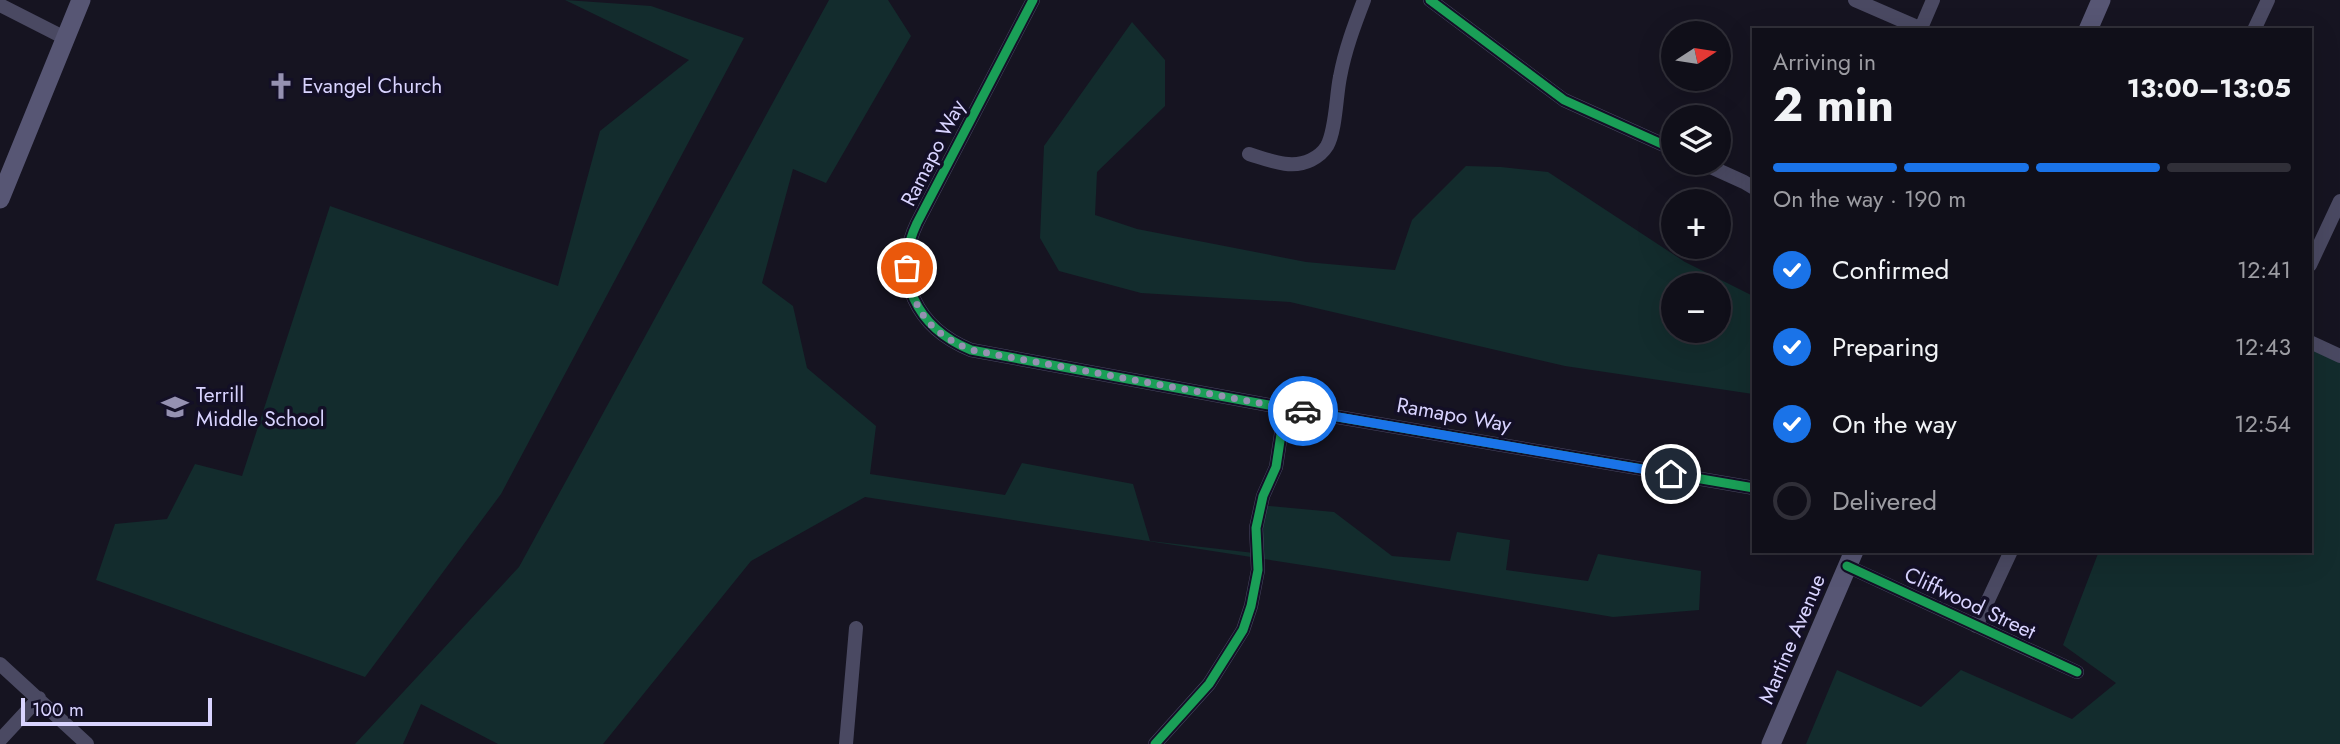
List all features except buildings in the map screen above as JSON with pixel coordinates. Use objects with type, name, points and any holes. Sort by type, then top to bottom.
[{"type":"main road","points":[[0,199],[81,0]]},
{"type":"main road","points":[[2089,28],[2101,0]]},
{"type":"main road","name":"Martine Avenue","points":[[1771,744],[1851,559]]},
{"type":"street","name":"Ramapo Way","points":[[1033,0],[913,232],[907,268],[909,286],[925,319],[954,343],[971,350],[1285,408],[1752,488]]},
{"type":"street","points":[[1249,154],[1284,164],[1298,164],[1310,161],[1327,147],[1333,131],[1335,104],[1348,41],[1364,0]]},
{"type":"street","points":[[1430,0],[1564,100],[1661,144]]},
{"type":"street","points":[[1855,0],[1920,28]]},
{"type":"street","points":[[1922,28],[1933,0]]},
{"type":"street","points":[[2255,28],[2268,0]]},
{"type":"street","points":[[0,5],[65,38]]},
{"type":"street","points":[[1729,175],[1752,187]]},
{"type":"street","points":[[2312,261],[2340,201]]},
{"type":"street","points":[[2312,343],[2340,356]]},
{"type":"street","points":[[1155,744],[1209,684],[1243,630],[1258,570],[1256,528],[1263,496],[1276,467],[1285,408]]},
{"type":"street","points":[[1976,626],[2010,553]]},
{"type":"street","name":"Cliffwood Street","points":[[1851,559],[1976,626],[2077,672]]},
{"type":"street","points":[[846,744],[856,628]]},
{"type":"street","points":[[0,664],[87,744]]},
{"type":"street","points":[[0,740],[39,698]]},
{"type":"green space","points":[[565,0],[651,6],[744,38],[501,494],[365,677],[96,580],[115,524],[167,519],[195,464],[242,476],[330,206],[558,286],[600,131],[689,60]]},
{"type":"green space","points":[[829,0],[888,0],[911,36],[826,183],[793,169],[762,283],[793,306],[807,368],[876,426],[870,474],[1005,495],[1022,463],[1133,484],[1150,541],[1254,553],[1259,505],[1334,512],[1392,556],[1450,561],[1457,532],[1510,540],[1506,570],[1588,581],[1598,554],[1701,571],[1699,610],[1613,617],[1328,569],[865,497],[751,561],[603,744],[498,744],[421,704],[403,744],[355,744],[519,567]]},
{"type":"green space","points":[[1132,22],[1165,60],[1165,106],[1097,172],[1095,215],[1137,229],[1306,262],[1395,270],[1412,220],[1466,166],[1548,172],[1661,246],[1661,259],[1680,259],[1707,273],[1661,273],[1661,343],[1731,343],[1731,285],[1752,296],[1752,394],[1565,366],[1290,302],[1141,293],[1059,271],[1040,238],[1044,146]]},
{"type":"green space","points":[[2312,346],[2340,358],[2340,744],[1806,744],[1837,670],[1921,707],[1961,670],[2072,719],[2116,683],[2063,645],[2098,553],[2312,553]]},
{"type":"cycle path","points":[[1033,0],[917,223],[910,243],[908,282],[914,299],[923,315],[936,329],[952,340],[971,350],[1285,408],[1752,488]]},
{"type":"cycle path","points":[[1430,0],[1564,100],[1661,144]]},
{"type":"cycle path","points":[[1155,744],[1209,684],[1243,630],[1258,570],[1256,528],[1263,496],[1276,467],[1285,408]]},
{"type":"cycle path","points":[[1847,566],[2077,672]]},
{"type":"way so far","points":[[907,268],[909,286],[925,319],[946,338],[971,350],[1303,411]]},
{"type":"place","name":"Evangel Church","points":[[281,86]]},
{"type":"place","name":"Terrill Middle School","points":[[175,407]]},
{"type":"route","points":[[1303,411],[1671,474]]}]
